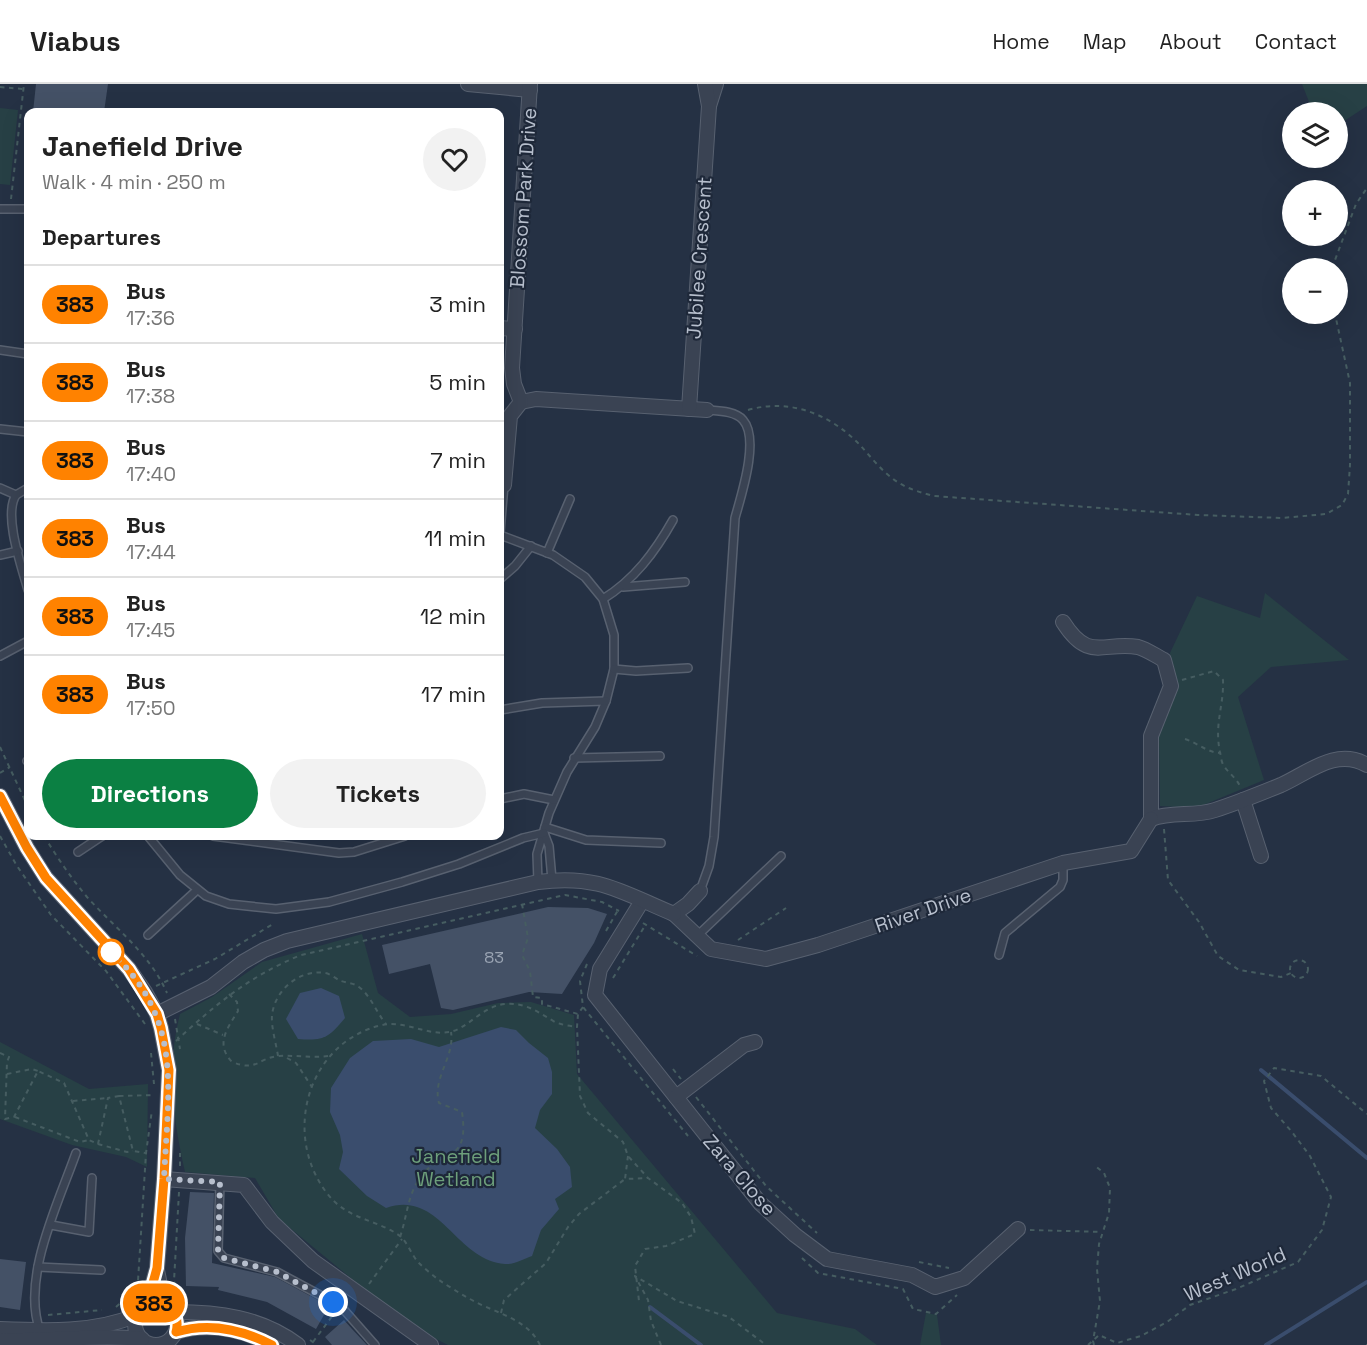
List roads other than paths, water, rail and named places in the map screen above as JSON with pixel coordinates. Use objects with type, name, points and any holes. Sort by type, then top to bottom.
[{"type":"street","points":[[468,84],[530,87]]},
{"type":"street","name":"Jubilee Crescent","points":[[689,409],[709,106],[705,84]]},
{"type":"street","name":"Jubilee Crescent","points":[[709,106],[716,84]]},
{"type":"street","name":"Blossom Park Drive","points":[[521,402],[513,375],[530,87]]},
{"type":"street","points":[[504,328],[515,328]]},
{"type":"street","points":[[504,485],[510,416],[521,402],[536,399],[707,410]]},
{"type":"street","points":[[1064,622],[1070,632],[1090,648],[1139,647],[1164,660],[1171,686],[1151,736],[1157,817],[1202,814],[1244,800],[1329,761],[1343,758],[1356,759],[1367,765]]},
{"type":"street","points":[[1244,800],[1261,856]]},
{"type":"street","points":[[1,802],[46,878],[129,969],[157,1014],[169,1070],[157,1268],[136,1328],[147,1342]]},
{"type":"street","name":"River Drive","points":[[674,914],[711,949],[766,959],[818,945],[1064,863],[1131,851],[1157,817]]},
{"type":"street","points":[[157,1014],[211,987],[254,956],[287,941],[545,881],[599,882],[674,914],[700,891]]},
{"type":"street","name":"Zara Close","points":[[642,901],[600,969],[595,995],[760,1203],[821,1256],[912,1275],[935,1287],[964,1278],[1018,1229]]},
{"type":"street","points":[[676,1097],[744,1045],[755,1042]]},
{"type":"street","points":[[164,1179],[244,1185],[272,1222],[313,1261],[431,1345]]},
{"type":"street","points":[[157,1268],[169,1308],[177,1321],[171,1339]]},
{"type":"street","points":[[0,1329],[40,1330],[115,1324],[142,1310],[169,1308],[245,1319],[277,1332],[298,1345]]},
{"type":"street","points":[[0,1340],[39,1341],[116,1337],[157,1345],[198,1327],[219,1328],[252,1336],[272,1345]]},
{"type":"lane","points":[[0,209],[24,209]]},
{"type":"lane","points":[[0,350],[24,353]]},
{"type":"lane","points":[[700,891],[709,866],[714,837],[735,518],[746,479],[749,454],[749,436],[744,421],[734,414],[707,410]]},
{"type":"lane","points":[[0,429],[24,432]]},
{"type":"lane","points":[[0,488],[16,495]]},
{"type":"lane","points":[[24,490],[16,495],[11,508],[24,574]]},
{"type":"lane","points":[[547,552],[570,499]]},
{"type":"lane","points":[[603,599],[623,586],[657,547],[673,520]]},
{"type":"lane","points":[[504,536],[547,552],[585,577],[603,599],[614,635],[614,669],[606,701],[595,727],[574,758],[554,800],[537,854],[545,881]]},
{"type":"lane","points":[[504,576],[531,546]]},
{"type":"lane","points":[[0,555],[18,551]]},
{"type":"lane","points":[[623,586],[685,582]]},
{"type":"lane","points":[[0,656],[24,643]]},
{"type":"lane","points":[[614,669],[636,671],[688,668]]},
{"type":"lane","points":[[504,709],[542,703],[606,701]]},
{"type":"lane","points":[[574,758],[660,756]]},
{"type":"lane","points":[[504,799],[524,794],[554,800]]},
{"type":"lane","points":[[544,830],[549,846],[545,881]]},
{"type":"lane","points":[[152,840],[171,866],[197,890],[217,900],[246,907],[276,909],[309,906],[425,875],[476,858],[544,830],[586,840],[661,843]]},
{"type":"lane","points":[[78,852],[96,840]]},
{"type":"lane","points":[[239,840],[345,853],[391,840]]},
{"type":"lane","points":[[697,936],[782,856]]},
{"type":"lane","points":[[999,955],[1005,933],[1060,887],[1063,880],[1064,863]]},
{"type":"lane","points":[[147,935],[197,890]]},
{"type":"lane","points":[[40,1330],[35,1315],[34,1287],[38,1267],[76,1153]]},
{"type":"lane","points":[[51,1225],[89,1232],[92,1178]]},
{"type":"lane","points":[[220,1182],[218,1251],[224,1258],[277,1272],[333,1302],[345,1311],[375,1345]]},
{"type":"lane","points":[[38,1267],[101,1270]]},
{"type":"water","points":[[321,988],[339,996],[345,1018],[325,1037],[298,1039],[286,1019],[300,993]]},
{"type":"water","points":[[501,1027],[516,1030],[548,1058],[552,1072],[552,1094],[540,1110],[535,1128],[557,1149],[570,1167],[572,1187],[555,1199],[559,1209],[541,1230],[532,1256],[508,1264],[488,1260],[473,1251],[434,1216],[420,1208],[405,1205],[386,1208],[367,1196],[339,1169],[343,1152],[340,1135],[330,1112],[331,1088],[350,1058],[373,1041],[411,1039],[439,1047]]},
{"type":"waterway","points":[[1261,1070],[1367,1158]]},
{"type":"waterway","points":[[1266,1345],[1367,1282]]},
{"type":"waterway","points":[[650,1307],[701,1345]]},
{"type":"park label","name":"Janefield Wetland","points":[[456,1168]]}]
